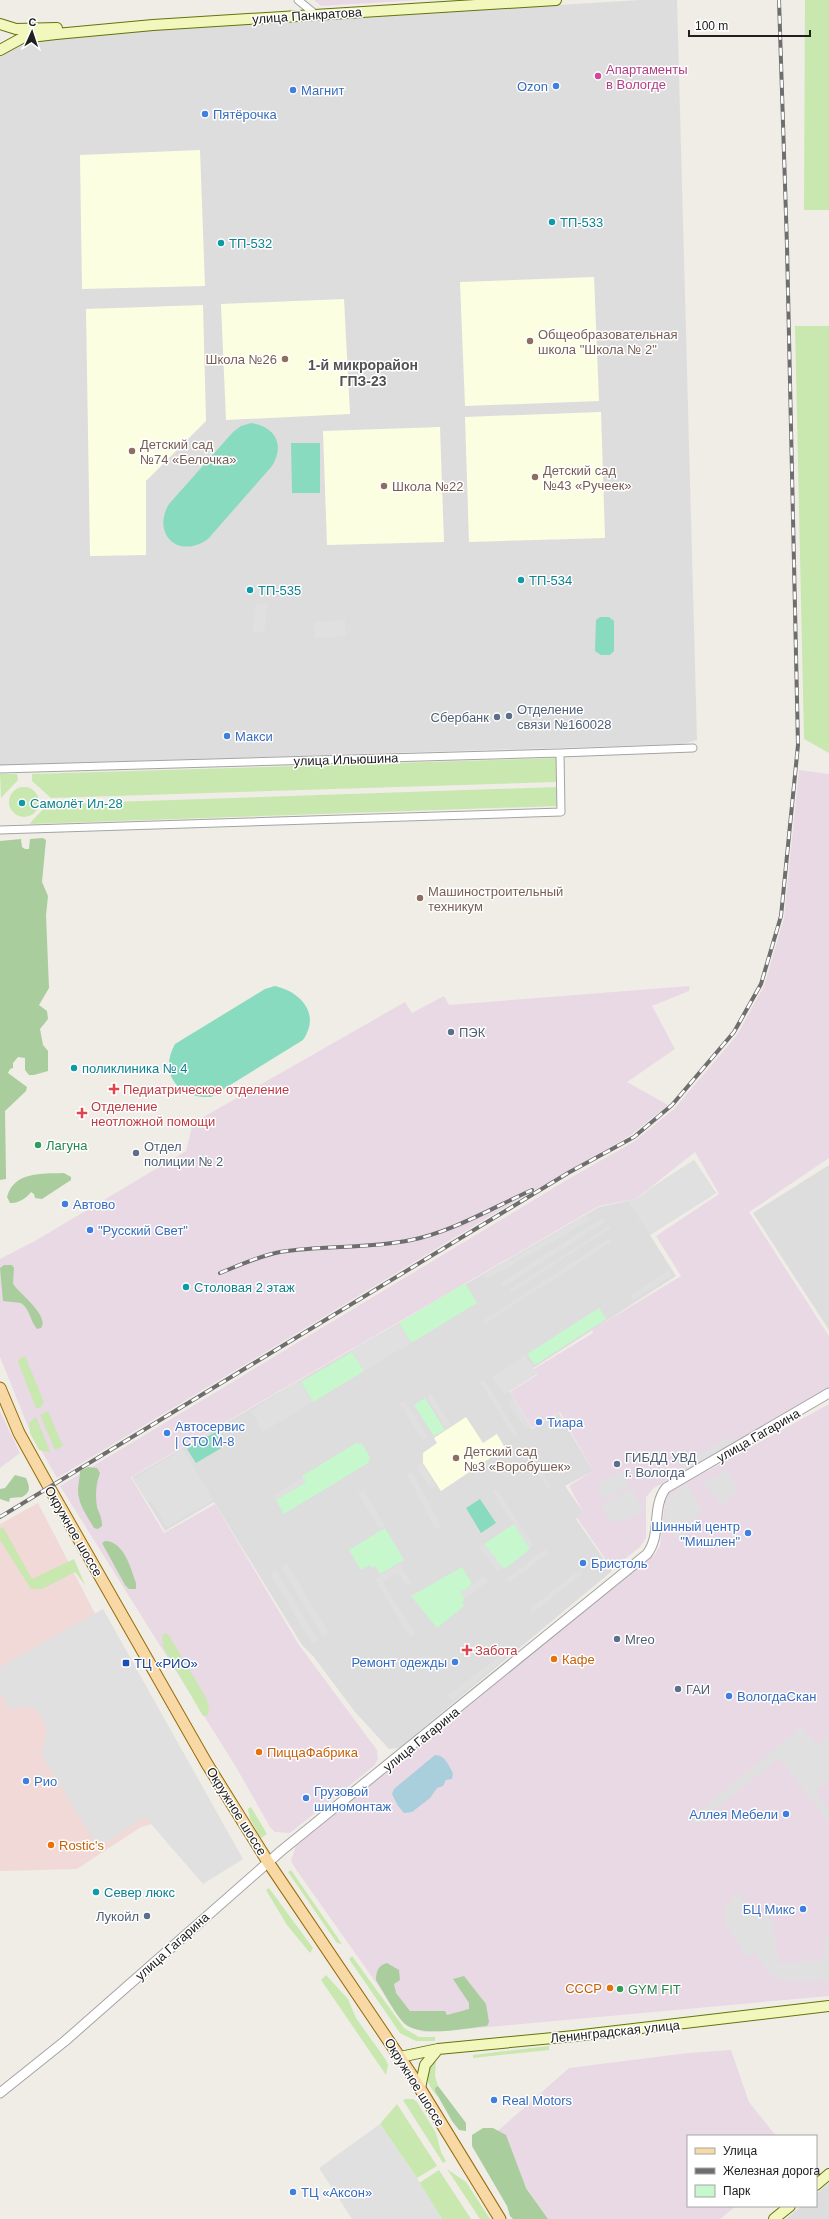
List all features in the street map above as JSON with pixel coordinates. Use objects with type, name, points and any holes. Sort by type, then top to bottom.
[{"type":"main road","name":"улица Панкратова","points":[[0,50],[15,40],[30,36],[153,25],[556,0]]},
{"type":"main road","name":"улица Панкратова","points":[[0,24],[16,29],[153,25]]},
{"type":"main road","name":"Окружное шоссе","points":[[0,1388],[17,1428],[49,1487],[208,1764],[268,1862],[420,2088],[500,2219]]},
{"type":"main road","name":"Ленинградская улица","points":[[400,2057],[438,2049],[574,2036],[829,2006]]},
{"type":"main road","points":[[420,2088],[425,2064],[438,2049]]},
{"type":"main road","points":[[817,2183],[829,2174]]},
{"type":"main road","points":[[774,2219],[789,2207]]},
{"type":"street","points":[[298,0],[315,14]]},
{"type":"street","name":"улица Ильюшина","points":[[0,769],[693,748]]},
{"type":"street","points":[[0,830],[561,812],[560,753]]},
{"type":"street","name":"улица Гагарина","points":[[0,2093],[65,2041],[268,1862],[647,1554],[655,1539],[660,1498],[666,1488],[829,1393]]},
{"type":"shaded area","points":[[314,0],[420,0],[321,6]]},
{"type":"shaded area","points":[[641,0],[677,0],[697,740],[683,744],[0,765],[0,56],[20,42],[157,29]]},
{"type":"shaded area","points":[[200,150],[205,286],[82,289],[80,155]]},
{"type":"shaded area","name":"Общеобразовательная школа \"Школа № 2\"","points":[[594,277],[599,401],[465,406],[460,282]]},
{"type":"shaded area","name":"Школа №26","points":[[344,299],[350,414],[226,420],[221,304]]},
{"type":"shaded area","name":"Детский сад №74 «Белочка»","points":[[203,305],[206,421],[146,481],[146,555],[90,556],[86,309]]},
{"type":"shaded area","name":"Детский сад №43 «Ручеек»","points":[[601,412],[605,538],[469,542],[465,417]]},
{"type":"shaded area","name":"Школа №22","points":[[440,427],[444,542],[327,545],[323,431]]},
{"type":"shaded area","points":[[268,603],[264,632],[252,633],[256,605]]},
{"type":"shaded area","points":[[345,620],[346,636],[315,638],[314,622]]},
{"type":"shaded area","points":[[799,770],[829,774],[829,1158],[749,1212],[829,1336],[829,1389],[654,1488],[646,1497],[646,1538],[640,1547],[620,1563],[613,1565],[608,1563],[577,1518],[583,1512],[569,1486],[593,1471],[560,1412],[532,1428],[510,1392],[537,1375],[534,1369],[593,1333],[592,1330],[681,1276],[656,1236],[719,1194],[695,1152],[636,1199],[599,1206],[131,1477],[164,1533],[215,1504],[299,1645],[377,1750],[378,1759],[374,1766],[290,1833],[275,1832],[270,1827],[236,1767],[60,1486],[570,1178],[635,1141],[674,1109],[737,1035],[764,986],[784,918]]},
{"type":"shaded area","points":[[690,986],[689,991],[652,1006],[675,1049],[627,1082],[668,1105],[631,1135],[507,1206],[57,1478],[29,1429],[0,1357],[0,1259],[35,1241],[186,1151],[193,1123],[405,1002],[412,1013],[444,996],[449,1005]]},
{"type":"shaded area","points":[[694,1160],[716,1193],[650,1235],[676,1276],[532,1369],[509,1391],[532,1429],[559,1413],[593,1471],[565,1486],[583,1512],[576,1519],[612,1571],[399,1748],[389,1749],[355,1712],[313,1656],[302,1645],[214,1502],[165,1531],[132,1477],[599,1207],[637,1199]]},
{"type":"shaded area","points":[[694,1160],[716,1193],[650,1235],[628,1201],[637,1199]]},
{"type":"shaded area","points":[[829,1165],[829,1330],[753,1213]]},
{"type":"shaded area","points":[[587,1215],[590,1220],[487,1279],[484,1275]]},
{"type":"shaded area","points":[[602,1218],[605,1222],[503,1287],[501,1283]]},
{"type":"shaded area","points":[[609,1226],[611,1228],[510,1293],[509,1290]]},
{"type":"shaded area","points":[[609,1239],[611,1242],[486,1323],[484,1320]]},
{"type":"shaded area","points":[[669,1270],[672,1275],[633,1300],[630,1296]]},
{"type":"shaded area","points":[[399,1323],[411,1343],[364,1371],[352,1351]]},
{"type":"shaded area","points":[[525,1355],[537,1374],[504,1395],[492,1377]]},
{"type":"shaded area","points":[[484,1380],[518,1434],[514,1436],[480,1382]]},
{"type":"shaded area","points":[[299,1381],[312,1402],[263,1432],[251,1411]]},
{"type":"shaded area","points":[[431,1394],[451,1425],[446,1428],[427,1397]]},
{"type":"shaded area","points":[[513,1399],[530,1426],[526,1429],[508,1402]]},
{"type":"shaded area","points":[[405,1401],[428,1437],[423,1440],[400,1404]]},
{"type":"shaded area","points":[[829,1404],[829,1996],[445,2031],[424,2032],[406,2025],[297,1871],[291,1861],[296,1846],[655,1554],[660,1546],[665,1501],[671,1491]]},
{"type":"shaded area","points":[[0,1411],[20,1453],[0,1468]]},
{"type":"shaded area","name":"Детский сад №3 «Воробушек»","points":[[466,1417],[483,1443],[497,1434],[505,1448],[441,1491],[423,1463],[423,1453],[437,1443],[434,1438]]},
{"type":"shaded area","points":[[729,1437],[735,1441],[682,1471],[680,1465]]},
{"type":"shaded area","points":[[183,1449],[213,1500],[167,1527],[152,1501],[148,1503],[134,1479]]},
{"type":"shaded area","points":[[527,1449],[551,1487],[548,1489],[523,1451]]},
{"type":"shaded area","points":[[422,1463],[435,1486],[430,1489],[417,1466]]},
{"type":"shaded area","points":[[726,1470],[739,1491],[722,1505],[703,1483]]},
{"type":"shaded area","points":[[621,1471],[629,1486],[603,1500],[596,1485]]},
{"type":"shaded area","points":[[412,1472],[441,1526],[436,1529],[407,1475]]},
{"type":"shaded area","points":[[303,1478],[306,1482],[276,1500],[273,1496]]},
{"type":"shaded area","points":[[688,1485],[703,1512],[694,1518],[697,1522],[676,1538],[665,1524],[667,1504],[672,1494]]},
{"type":"shaded area","points":[[632,1488],[644,1511],[622,1523],[619,1519],[611,1523],[601,1505]]},
{"type":"shaded area","points":[[497,1489],[533,1545],[529,1548],[493,1492]]},
{"type":"shaded area","points":[[363,1490],[385,1526],[380,1529],[358,1493]]},
{"type":"shaded area","points":[[38,1503],[189,1796],[160,1822],[141,1827],[77,1869],[0,1871],[0,1524]]},
{"type":"shaded area","points":[[484,1544],[502,1567],[498,1571],[479,1547]]},
{"type":"shaded area","points":[[545,1549],[548,1553],[509,1583],[506,1579]]},
{"type":"shaded area","points":[[287,1563],[329,1633],[323,1637],[281,1567]]},
{"type":"shaded area","points":[[400,1564],[411,1583],[406,1585],[398,1572],[383,1582],[415,1634],[410,1637],[375,1579]]},
{"type":"shaded area","points":[[276,1570],[318,1640],[312,1643],[270,1574]]},
{"type":"shaded area","points":[[579,1570],[582,1574],[533,1613],[530,1609]]},
{"type":"shaded area","points":[[484,1576],[488,1581],[465,1599],[460,1593]]},
{"type":"shaded area","points":[[103,1609],[243,1859],[203,1884],[145,1817],[98,1847],[41,1754],[47,1733],[45,1723],[36,1709],[26,1706],[11,1710],[0,1692],[0,1667]]},
{"type":"shaded area","points":[[511,1647],[514,1651],[452,1701],[448,1696]]},
{"type":"shaded area","points":[[801,1727],[818,1745],[829,1737],[829,1781],[816,1791],[829,1811],[829,1823],[779,1758],[696,1825],[690,1819]]},
{"type":"shaded area","points":[[738,1891],[751,1911],[760,1915],[772,1917],[779,1964],[823,1960],[829,1927],[829,1980],[806,1982],[781,1980],[769,1972],[754,1953],[747,1958],[724,1922],[725,1908]]},
{"type":"shaded area","points":[[731,2050],[749,2102],[775,2135],[687,2135],[687,2207],[735,2207],[720,2219],[548,2219],[491,2137],[569,2068],[688,2053]]},
{"type":"shaded area","points":[[380,2124],[417,2178],[442,2219],[352,2219],[319,2168]]},
{"type":"shaded area","points":[[829,2183],[829,2219],[786,2219],[800,2207],[817,2207],[817,2193]]},
{"type":"green space","points":[[805,0],[829,0],[829,210],[804,210]]},
{"type":"green space","points":[[795,326],[829,326],[829,753],[804,739]]},
{"type":"green space","points":[[251,423],[267,428],[276,438],[278,451],[272,466],[208,539],[197,545],[187,547],[178,545],[171,541],[166,534],[163,525],[164,515],[169,504],[233,432],[241,426]]},
{"type":"green space","points":[[291,443],[320,443],[320,493],[292,493]]},
{"type":"green space","points":[[600,617],[609,617],[614,621],[614,651],[610,655],[601,655],[595,651],[596,620]]},
{"type":"green space","points":[[556,758],[556,782],[51,798],[32,781],[32,774]]},
{"type":"green space","points":[[0,774],[17,774],[18,780],[1,798]]},
{"type":"green space","points":[[24,787],[30,788],[38,796],[38,808],[30,816],[24,817],[18,816],[10,808],[9,802],[10,796],[18,788]]},
{"type":"green space","points":[[557,787],[557,806],[30,823],[48,804]]},
{"type":"green space","points":[[43,838],[46,840],[42,882],[48,896],[46,915],[49,988],[39,1005],[47,1011],[48,1019],[40,1029],[43,1045],[48,1051],[48,1071],[29,1075],[25,1070],[25,1058],[18,1057],[13,1063],[13,1068],[10,1069],[8,1073],[27,1087],[26,1091],[5,1111],[6,1179],[0,1180],[0,841],[21,839],[22,847],[29,849],[30,839]]},
{"type":"green space","points":[[275,986],[293,993],[306,1006],[310,1021],[308,1030],[303,1040],[211,1097],[200,1097],[189,1094],[181,1089],[170,1074],[170,1055],[175,1044],[265,989]]},
{"type":"green space","points":[[64,1173],[71,1177],[71,1180],[42,1199],[35,1198],[34,1194],[31,1192],[16,1203],[10,1203],[7,1197],[16,1182],[22,1178],[38,1174]]},
{"type":"green space","points":[[4,1265],[12,1265],[14,1268],[13,1284],[38,1311],[43,1323],[41,1328],[37,1329],[26,1308],[21,1303],[3,1301],[0,1268]]},
{"type":"green space","points":[[465,1283],[477,1303],[411,1343],[399,1323]]},
{"type":"green space","points":[[599,1308],[606,1319],[535,1365],[527,1354]]},
{"type":"green space","points":[[352,1352],[364,1371],[313,1402],[301,1382]]},
{"type":"green space","points":[[25,1356],[44,1402],[40,1408],[36,1408],[18,1362],[19,1359]]},
{"type":"green space","points":[[425,1398],[445,1430],[434,1436],[414,1405]]},
{"type":"green space","points":[[48,1411],[63,1446],[55,1450],[40,1415]]},
{"type":"green space","points":[[36,1417],[50,1451],[48,1452],[39,1450],[30,1433],[29,1423]]},
{"type":"green space","points":[[215,1432],[223,1447],[196,1463],[187,1449]]},
{"type":"green space","points":[[356,1443],[362,1444],[370,1457],[368,1463],[284,1514],[276,1500],[305,1483],[302,1476]]},
{"type":"green space","points":[[88,1467],[97,1468],[100,1473],[96,1498],[102,1526],[98,1529],[94,1528],[81,1505],[78,1495],[80,1471]]},
{"type":"green space","points":[[15,1475],[26,1478],[29,1487],[27,1493],[22,1497],[10,1498],[9,1502],[0,1499],[0,1489],[5,1488]]},
{"type":"green space","points":[[480,1499],[496,1523],[481,1533],[466,1508]]},
{"type":"green space","points":[[514,1524],[530,1549],[506,1568],[502,1567],[484,1544]]},
{"type":"green space","points":[[3,1527],[32,1579],[74,1559],[85,1585],[75,1572],[42,1589],[31,1589],[0,1540],[0,1529]]},
{"type":"green space","points":[[385,1528],[404,1560],[380,1574],[375,1566],[372,1568],[370,1565],[361,1570],[349,1550]]},
{"type":"green space","points":[[105,1541],[112,1542],[126,1557],[136,1583],[136,1589],[129,1589],[125,1585],[102,1543]]},
{"type":"green space","points":[[462,1567],[472,1584],[460,1593],[465,1599],[462,1602],[464,1606],[437,1628],[411,1596]]},
{"type":"green space","points":[[166,1633],[170,1637],[205,1696],[209,1707],[208,1715],[203,1716],[163,1647],[162,1635]]},
{"type":"green space","points":[[251,1807],[267,1834],[261,1838],[250,1819],[248,1809]]},
{"type":"green space","points":[[291,1870],[342,1944],[337,1943],[288,1872]]},
{"type":"green space","points":[[269,1888],[313,1948],[310,1953],[287,1925],[266,1890]]},
{"type":"green space","points":[[352,1956],[404,2028],[419,2037],[435,2037],[435,2041],[416,2041],[400,2033],[349,1959]]},
{"type":"green space","points":[[387,1963],[399,1970],[400,1980],[394,1984],[396,1993],[410,2011],[445,2011],[447,2015],[469,2009],[469,2003],[453,1979],[464,1976],[486,2004],[489,2022],[487,2026],[433,2031],[413,2028],[405,2024],[376,1980],[378,1969],[381,1965]]},
{"type":"green space","points":[[326,1975],[348,1999],[356,2018],[386,2060],[388,2065],[386,2075],[321,1980]]},
{"type":"green space","points":[[549,2046],[549,2050],[473,2058],[473,2055]]},
{"type":"green space","points":[[436,2060],[435,2076],[439,2098],[427,2079],[428,2069]]},
{"type":"green space","points":[[438,2086],[466,2123],[466,2131],[459,2130],[452,2121],[435,2091],[435,2088]]},
{"type":"green space","points":[[413,2099],[417,2102],[436,2133],[441,2152],[446,2161],[443,2163],[403,2100]]},
{"type":"green space","points":[[397,2104],[437,2166],[417,2178],[380,2124]]},
{"type":"green space","points":[[483,2128],[493,2128],[506,2135],[526,2188],[548,2219],[513,2219],[510,2216],[507,2206],[472,2146],[472,2135]]},
{"type":"green space","points":[[447,2169],[466,2182],[490,2219],[480,2219]]},
{"type":"green space","points":[[439,2170],[471,2219],[442,2219],[419,2183]]},
{"type":"water","points":[[435,1755],[438,1755],[446,1761],[453,1773],[452,1779],[446,1780],[443,1786],[437,1788],[430,1798],[412,1812],[404,1813],[398,1806],[392,1794],[394,1789]]},
{"type":"railway","points":[[0,1517],[568,1173],[634,1137],[672,1105],[734,1032],[761,984],[781,916],[798,745],[787,246],[779,0]]},
{"type":"railway","points":[[220,1273],[257,1258],[280,1252],[313,1248],[379,1245],[411,1240],[457,1225],[532,1190]]},
{"type":"place","name":"Апартаменты в Вологде","points":[[598,76]]},
{"type":"place","name":"Ozon","points":[[556,86]]},
{"type":"place","name":"Магнит","points":[[293,90]]},
{"type":"place","name":"Пятёрочка","points":[[205,114]]},
{"type":"place","name":"ТП-533","points":[[552,222]]},
{"type":"place","name":"ТП-532","points":[[221,243]]},
{"type":"place","name":"Общеобразовательная школа \"Школа № 2\"","points":[[530,341]]},
{"type":"place","name":"Школа №26","points":[[285,359]]},
{"type":"place","name":"Детский сад №74 «Белочка»","points":[[132,451]]},
{"type":"place","name":"Детский сад №43 «Ручеек»","points":[[535,477]]},
{"type":"place","name":"Школа №22","points":[[384,486]]},
{"type":"place","name":"ТП-534","points":[[521,580]]},
{"type":"place","name":"ТП-535","points":[[250,590]]},
{"type":"place","name":"Отделение связи №160028","points":[[509,716]]},
{"type":"place","name":"Сбербанк","points":[[497,717]]},
{"type":"place","name":"Макси","points":[[227,736]]},
{"type":"place","name":"Самолёт Ил-28","points":[[22,803]]},
{"type":"place","name":"Машиностроительный техникум","points":[[420,898]]},
{"type":"place","name":"ПЭК","points":[[451,1032]]},
{"type":"place","name":"поликлиника № 4","points":[[74,1068]]},
{"type":"place","name":"Педиатрическое отделение","points":[[114,1089]]},
{"type":"place","name":"Отделение неотложной помощи","points":[[82,1113]]},
{"type":"place","name":"Лагуна","points":[[38,1145]]},
{"type":"place","name":"Отдел полиции № 2","points":[[136,1153]]},
{"type":"place","name":"Автово","points":[[65,1204]]},
{"type":"place","name":"\"Русский Свет\"","points":[[90,1230]]},
{"type":"place","name":"Столовая 2 этаж","points":[[186,1287]]},
{"type":"place","name":"Тиара","points":[[539,1422]]},
{"type":"place","name":"Автосервис | СТО М-8","points":[[167,1433]]},
{"type":"place","name":"Детский сад №3 «Воробушек»","points":[[456,1458]]},
{"type":"place","name":"ГИБДД УВД г. Вологда","points":[[617,1464]]},
{"type":"place","name":"Шинный центр \"Мишлен\"","points":[[748,1533]]},
{"type":"place","name":"Бристоль","points":[[583,1563]]},
{"type":"place","name":"Mreo","points":[[617,1639]]},
{"type":"place","name":"Забота","points":[[467,1650]]},
{"type":"place","name":"Кафе","points":[[554,1659]]},
{"type":"place","name":"Ремонт одежды","points":[[455,1662]]},
{"type":"place","name":"ТЦ «РИО»","points":[[126,1663]]},
{"type":"place","name":"ГАИ","points":[[678,1689]]},
{"type":"place","name":"ВологдаСкан","points":[[729,1696]]},
{"type":"place","name":"ПиццаФабрика","points":[[259,1752]]},
{"type":"place","name":"Рио","points":[[26,1781]]},
{"type":"place","name":"Грузовой шиномонтаж","points":[[306,1798]]},
{"type":"place","name":"Аллея Мебели","points":[[786,1814]]},
{"type":"place","name":"Rostic's","points":[[51,1845]]},
{"type":"place","name":"Север люкс","points":[[96,1892]]},
{"type":"place","name":"БЦ Микс","points":[[803,1909]]},
{"type":"place","name":"Лукойл","points":[[147,1916]]},
{"type":"place","name":"СССР","points":[[610,1988]]},
{"type":"place","name":"GYM FIT","points":[[620,1989]]},
{"type":"place","name":"Real Motors","points":[[494,2100]]},
{"type":"place","name":"ТЦ «Аксон»","points":[[293,2192]]},
{"type":"district","name":"1-й микрорайон ГПЗ-23","points":[[363,374]]}]
